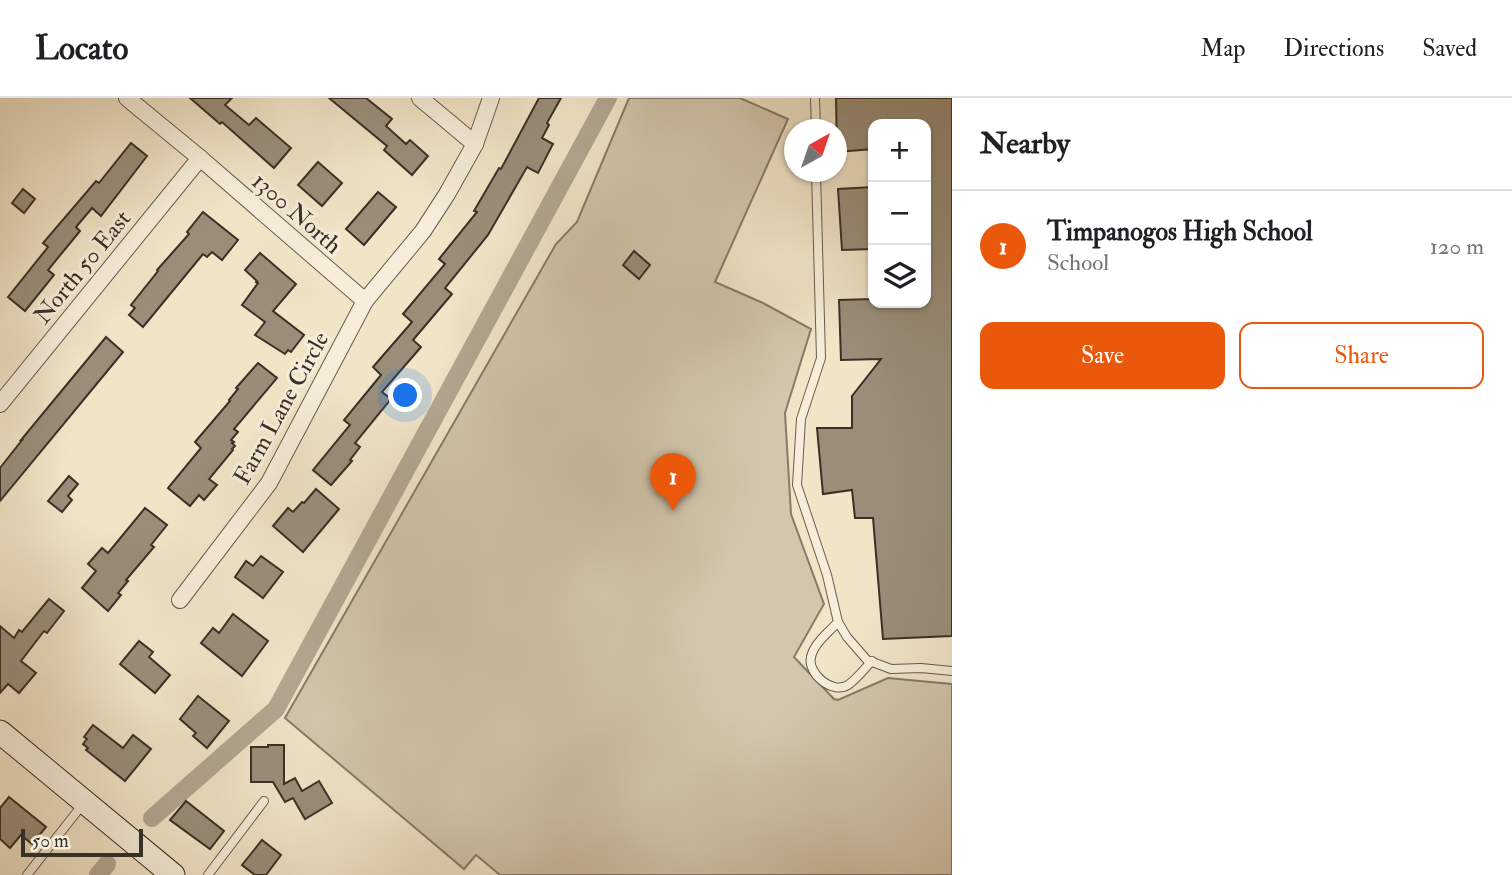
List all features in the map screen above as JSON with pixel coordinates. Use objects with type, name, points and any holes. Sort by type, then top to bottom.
[{"type":"street","name":"1300 North","points":[[127,98],[365,301]]},
{"type":"street","points":[[420,98],[475,144]]},
{"type":"street","name":"Farm Lane Circle","points":[[180,600],[269,483],[365,301],[423,231],[447,194],[475,144],[491,98]]},
{"type":"street","name":"North 50 East","points":[[0,404],[200,158]]},
{"type":"street","points":[[2,737],[173,875]]},
{"type":"lane","points":[[814,98],[815,119]]},
{"type":"lane","points":[[816,182],[821,358],[801,419],[797,485],[827,575],[838,622],[847,637],[867,660],[891,669],[921,667],[952,671]]},
{"type":"lane","points":[[838,622],[811,655],[810,666],[819,678],[831,686],[841,687],[847,685],[872,662]]},
{"type":"lane","points":[[208,875],[264,801]]},
{"type":"lane","points":[[27,875],[85,802]]},
{"type":"shaded area","points":[[629,98],[740,98],[788,119],[784,119],[784,128],[715,282],[763,303],[811,329],[785,413],[791,514],[824,604],[794,657],[838,700],[888,678],[952,684],[952,875],[500,875],[476,855],[464,869],[285,718],[556,244],[577,222]]},
{"type":"building","points":[[190,98],[232,98],[225,105],[249,125],[256,118],[291,148],[274,168]]},
{"type":"building","points":[[329,98],[366,98],[392,119],[386,126],[406,144],[410,140],[428,156],[412,175],[384,150],[387,146]]},
{"type":"building","points":[[539,98],[561,98],[542,138],[553,144],[538,173],[527,167],[488,235],[445,288],[452,294],[413,340],[421,347],[382,392],[391,399],[355,443],[360,447],[350,460],[352,461],[331,485],[313,470],[350,425],[344,420],[381,375],[373,367],[412,322],[403,314],[445,264],[439,259],[477,212],[474,211],[499,168],[501,169]]},
{"type":"building","points":[[836,98],[952,98],[952,636],[883,639],[873,518],[855,518],[852,490],[823,494],[817,428],[852,428],[852,396],[881,359],[841,360],[839,300],[868,299],[868,308],[931,308],[931,119],[868,119],[868,149],[847,151],[847,119],[836,119]]},
{"type":"building","points":[[131,143],[147,156],[101,216],[92,208],[76,227],[80,231],[48,270],[54,275],[25,311],[8,297],[48,247],[43,243],[96,181],[99,183]]},
{"type":"building","points":[[318,162],[342,183],[322,206],[298,185]]},
{"type":"building","points":[[868,187],[868,249],[842,250],[838,189]]},
{"type":"building","points":[[23,189],[35,199],[24,213],[12,203]]},
{"type":"building","points":[[378,192],[396,207],[364,245],[346,229]]},
{"type":"building","points":[[203,212],[238,240],[222,260],[212,252],[207,257],[203,254],[143,327],[129,315],[135,308],[131,305],[189,234],[187,232]]},
{"type":"building","points":[[634,251],[650,265],[639,279],[623,265]]},
{"type":"building","points":[[260,253],[296,284],[273,311],[304,335],[291,352],[288,350],[285,354],[255,335],[265,322],[242,305],[258,283],[245,270]]},
{"type":"building","points":[[106,337],[123,352],[0,501],[0,468]]},
{"type":"building","points":[[258,363],[277,378],[234,429],[238,432],[231,440],[235,446],[233,450],[209,479],[217,485],[204,500],[199,495],[190,506],[168,488],[201,448],[195,442]]},
{"type":"building","points":[[69,476],[78,484],[68,496],[72,500],[62,512],[48,501]]},
{"type":"building","points":[[316,489],[339,509],[303,552],[273,526],[288,508],[293,512]]},
{"type":"building","points":[[145,508],[167,525],[151,545],[154,547],[126,580],[128,581],[118,593],[121,595],[108,611],[82,588],[96,571],[88,564],[102,548],[108,553]]},
{"type":"building","points":[[261,556],[283,572],[263,598],[235,577],[246,561],[253,566]]},
{"type":"building","points":[[49,599],[64,611],[47,633],[44,631],[21,661],[36,673],[19,693],[8,684],[0,693],[0,626],[14,638]]},
{"type":"building","points":[[233,614],[268,641],[242,676],[201,643],[213,628],[219,633]]},
{"type":"building","points":[[139,641],[153,652],[149,657],[170,675],[155,693],[120,664]]},
{"type":"building","points":[[198,696],[229,721],[207,748],[193,736],[196,733],[180,719]]},
{"type":"building","points":[[93,725],[123,748],[133,735],[151,749],[125,781],[86,750],[88,748],[83,744],[87,739],[84,737]]},
{"type":"building","points":[[284,745],[284,784],[295,778],[302,791],[319,781],[332,803],[305,819],[293,798],[285,802],[273,782],[251,782],[251,747]]},
{"type":"building","points":[[9,797],[46,827],[32,844],[21,835],[10,848],[0,839],[0,808]]},
{"type":"building","points":[[186,801],[224,831],[210,849],[170,820]]},
{"type":"building","points":[[262,840],[281,855],[266,875],[255,875],[242,865]]},
{"type":"waterway","points":[[152,818],[276,709],[608,98]]},
{"type":"waterway","points":[[98,875],[107,864]]},
{"type":"place","name":"Timpanogos High School","points":[[673,511]]}]
